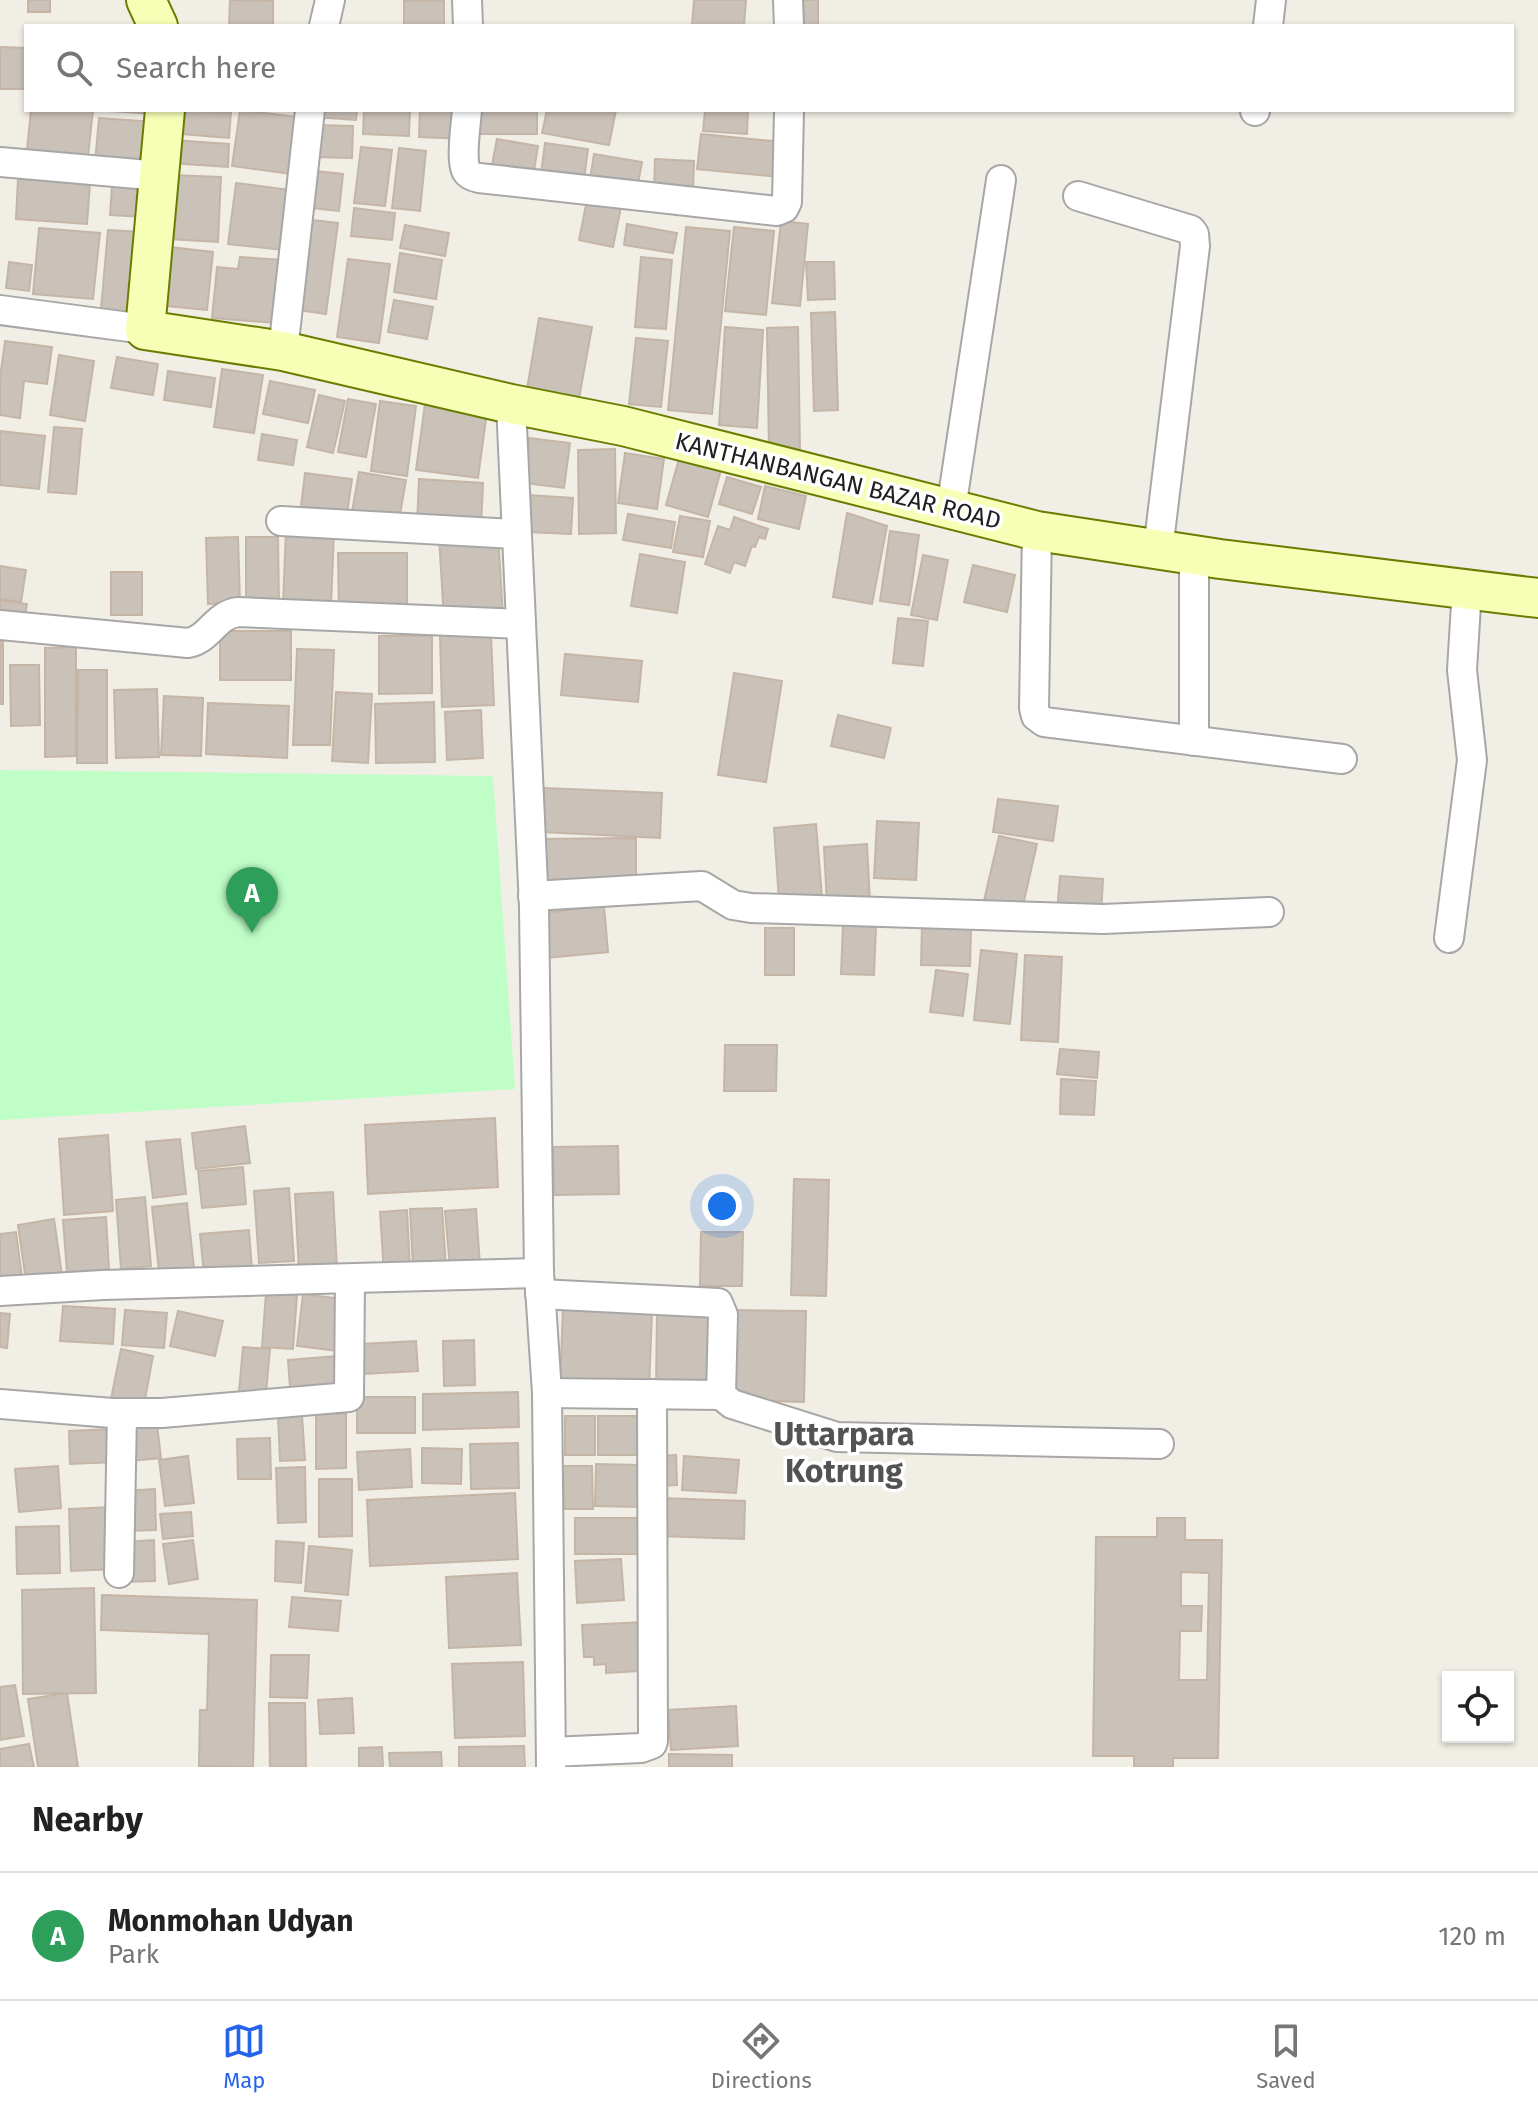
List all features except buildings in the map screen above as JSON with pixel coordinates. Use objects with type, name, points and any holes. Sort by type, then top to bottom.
[{"type":"street","points":[[146,0],[157,24]]},
{"type":"street","points":[[324,24],[330,0]]},
{"type":"street","points":[[467,0],[468,24]]},
{"type":"street","points":[[788,0],[789,24]]},
{"type":"street","points":[[1268,24],[1271,0]]},
{"type":"street","points":[[144,328],[165,112]]},
{"type":"street","points":[[283,351],[310,112]]},
{"type":"street","points":[[467,112],[464,159],[469,175],[777,211],[784,208],[787,202],[789,112]]},
{"type":"street","points":[[0,162],[160,176]]},
{"type":"street","points":[[951,509],[1001,180]]},
{"type":"street","points":[[1078,196],[1191,230],[1194,234],[1176,552],[1194,741]]},
{"type":"street","name":"KANTHANBANGAN BAZAR ROAD","points":[[0,310],[144,328],[283,351],[511,404],[623,426],[1037,531],[1538,598]]},
{"type":"street","points":[[511,404],[533,896],[540,1284],[547,1393],[551,1760],[641,1748],[653,1741],[652,1394]]},
{"type":"street","points":[[281,521],[516,534]]},
{"type":"street","points":[[1037,531],[1034,708],[1036,716],[1044,722],[1342,759]]},
{"type":"street","points":[[1449,938],[1472,760],[1462,670],[1467,588]]},
{"type":"street","points":[[0,625],[188,643],[201,639],[226,614],[238,612],[520,624]]},
{"type":"street","points":[[533,896],[702,886],[733,905],[751,908],[1103,919],[1269,912]]},
{"type":"street","points":[[0,1404],[162,1413],[349,1397],[350,1279]]},
{"type":"street","points":[[0,1291],[103,1285],[350,1279],[540,1284],[718,1303],[723,1315],[721,1395]]},
{"type":"street","points":[[547,1393],[721,1395],[732,1404],[837,1437],[1159,1444]]},
{"type":"street","points":[[119,1573],[122,1413]]},
{"type":"green space","points":[[0,770],[493,776],[515,1089],[0,1120]]},
{"type":"place","name":"Monmohan Udyan","points":[[252,933]]},
{"type":"district","name":"Uttarpara Kotrung","points":[[844,1452]]}]
